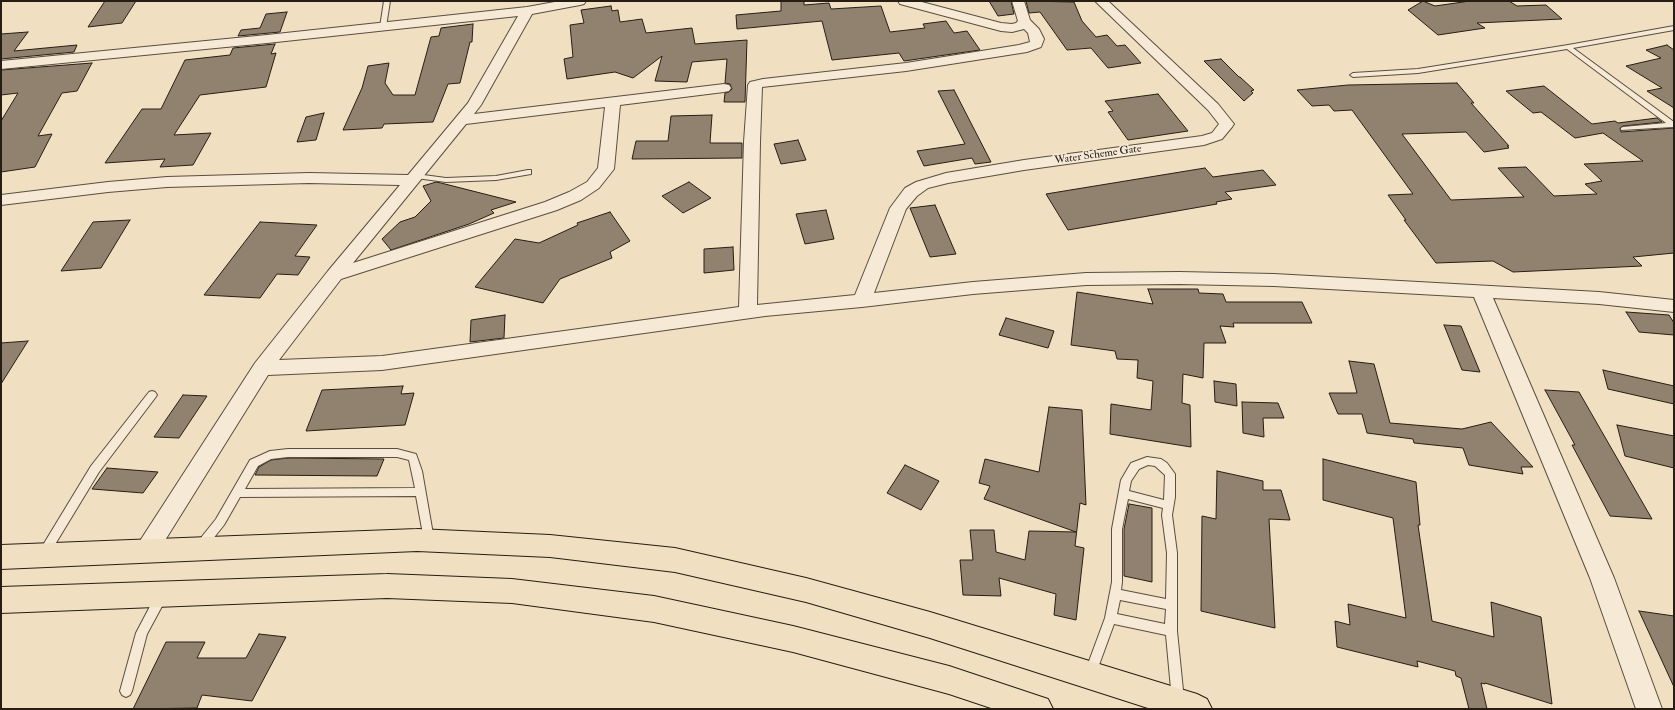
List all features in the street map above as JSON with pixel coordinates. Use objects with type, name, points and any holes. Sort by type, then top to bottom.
[{"type":"main road","points":[[1,557],[199,548],[430,541],[550,546],[675,560],[813,592],[930,624],[1188,706]]},
{"type":"main road","points":[[1,600],[387,586],[512,591],[654,609],[793,639],[949,680],[1038,709]]},
{"type":"street","points":[[1,65],[383,27],[527,11],[580,1]]},
{"type":"street","points":[[904,1],[1002,27],[1012,28],[1021,26],[1024,21]]},
{"type":"street","points":[[748,312],[752,230],[752,142],[755,85],[973,58],[1022,49],[1036,44],[1037,38],[1034,32],[1024,21],[1018,1]]},
{"type":"street","name":"Water Scheme Gate","points":[[862,301],[898,208],[911,192],[922,185],[946,178],[1024,165],[1204,140],[1218,136],[1227,124],[1213,107],[1101,1]]},
{"type":"street","points":[[146,550],[262,368],[334,275],[474,105],[527,11]]},
{"type":"street","points":[[462,120],[724,88]]},
{"type":"street","points":[[334,275],[552,206],[575,196],[594,185],[606,169],[613,102]]},
{"type":"street","points":[[1,200],[108,187],[167,182],[309,178],[414,178]]},
{"type":"street","points":[[262,368],[382,363],[422,359],[748,312],[973,288],[1086,279],[1179,278],[1274,280],[1599,298],[1674,306]]},
{"type":"street","points":[[1481,292],[1602,578],[1649,709]]},
{"type":"lane","points":[[383,27],[387,1]]},
{"type":"lane","points":[[1353,75],[1418,70],[1568,47],[1674,28]]},
{"type":"lane","points":[[1568,47],[1674,124]]},
{"type":"lane","points":[[1623,129],[1674,124]]},
{"type":"lane","points":[[414,178],[446,180],[496,178],[528,172]]},
{"type":"lane","points":[[42,556],[96,470],[152,395]]},
{"type":"lane","points":[[199,548],[220,522],[254,463],[270,455],[288,453],[397,453],[413,457],[430,541]]},
{"type":"lane","points":[[1090,675],[1110,618],[1115,594],[1117,582],[1117,529],[1126,480],[1134,466],[1147,461],[1157,462],[1170,474],[1167,515],[1172,553],[1171,631],[1188,706]]},
{"type":"lane","points":[[237,493],[420,492]]},
{"type":"lane","points":[[1123,494],[1168,505]]},
{"type":"lane","points":[[126,691],[142,633],[162,594]]},
{"type":"lane","points":[[1115,594],[1171,606]]},
{"type":"lane","points":[[1110,618],[1171,631]]},
{"type":"building","points":[[105,1],[136,1],[122,23],[88,27]]},
{"type":"building","points":[[781,1],[804,1],[804,5],[829,3],[831,9],[881,6],[890,32],[925,28],[923,24],[946,21],[954,33],[967,31],[980,50],[904,61],[899,53],[832,60],[822,21],[737,29],[736,15],[781,11]]},
{"type":"building","points":[[989,1],[1011,1],[1014,14],[998,16]]},
{"type":"building","points":[[1026,1],[1074,2],[1082,21],[1096,37],[1107,35],[1117,46],[1125,45],[1141,63],[1108,68],[1091,48],[1067,50],[1040,12],[1029,13]]},
{"type":"building","points":[[1423,1],[1435,6],[1470,1],[1509,1],[1517,6],[1546,5],[1562,19],[1477,23],[1485,28],[1438,35],[1408,10]]},
{"type":"building","points":[[611,6],[612,11],[618,10],[620,22],[642,19],[646,33],[692,28],[695,44],[747,40],[745,102],[724,102],[725,93],[732,89],[730,84],[725,83],[727,59],[692,62],[687,82],[655,81],[662,56],[633,78],[615,72],[567,79],[564,59],[573,57],[570,25],[584,23],[581,10]]},
{"type":"building","points":[[287,12],[280,32],[238,36],[241,30],[260,28],[266,14]]},
{"type":"building","points":[[473,24],[472,42],[470,42],[460,83],[448,84],[433,122],[384,124],[382,128],[343,130],[362,88],[368,66],[389,63],[385,83],[393,95],[415,95],[431,37],[439,36],[441,28]]},
{"type":"building","points":[[28,32],[14,51],[77,45],[74,52],[1,59],[1,34]]},
{"type":"building","points":[[275,44],[271,54],[276,53],[266,87],[200,95],[174,135],[211,133],[193,165],[160,167],[165,159],[105,163],[142,109],[161,109],[185,60],[230,55],[233,48]]},
{"type":"building","points":[[1667,45],[1674,50],[1674,108],[1647,91],[1662,88],[1626,66],[1661,58],[1646,50]]},
{"type":"building","points":[[1221,59],[1254,90],[1251,91],[1253,93],[1244,101],[1204,61]]},
{"type":"building","points":[[92,63],[77,91],[62,93],[38,136],[52,134],[35,167],[1,172],[1,121],[18,93],[1,95],[1,70]]},
{"type":"building","points":[[1457,83],[1474,103],[1471,103],[1509,146],[1507,146],[1509,148],[1484,152],[1466,132],[1402,134],[1451,200],[1524,197],[1498,168],[1526,167],[1554,196],[1597,194],[1585,184],[1602,181],[1584,164],[1643,161],[1603,133],[1575,138],[1541,112],[1533,113],[1506,91],[1544,86],[1592,124],[1615,121],[1618,123],[1657,118],[1662,122],[1623,126],[1620,128],[1621,132],[1674,128],[1674,253],[1633,257],[1642,266],[1513,272],[1493,261],[1436,263],[1404,220],[1406,220],[1388,195],[1413,194],[1352,110],[1334,111],[1329,105],[1312,106],[1297,90],[1348,85]]},
{"type":"building","points":[[954,90],[991,162],[975,164],[972,158],[924,166],[917,151],[965,144],[938,91]]},
{"type":"building","points":[[1158,94],[1188,131],[1128,140],[1108,112],[1113,111],[1105,101]]},
{"type":"building","points":[[324,113],[316,140],[297,142],[306,117]]},
{"type":"building","points":[[712,115],[710,143],[742,143],[742,158],[632,159],[636,141],[668,141],[671,116]]},
{"type":"building","points":[[798,140],[806,160],[781,164],[774,144]]},
{"type":"building","points":[[1205,168],[1213,177],[1263,170],[1276,185],[1225,192],[1232,199],[1216,202],[1217,204],[1068,230],[1046,194]]},
{"type":"building","points":[[436,182],[516,202],[491,210],[494,213],[469,224],[391,250],[382,239],[400,222],[415,217],[431,201],[423,186]]},
{"type":"building","points":[[689,182],[711,198],[683,213],[662,196]]},
{"type":"building","points":[[935,205],[956,254],[930,257],[910,208]]},
{"type":"building","points":[[826,210],[834,239],[805,244],[796,214]]},
{"type":"building","points":[[610,212],[630,241],[610,252],[612,258],[560,279],[543,303],[475,287],[515,239],[539,243],[578,225],[577,223]]},
{"type":"building","points":[[130,220],[101,268],[61,271],[93,222]]},
{"type":"building","points":[[260,222],[317,225],[295,256],[310,257],[298,275],[277,274],[260,298],[204,295]]},
{"type":"building","points":[[733,247],[734,270],[704,273],[704,249]]},
{"type":"building","points":[[1148,289],[1198,289],[1199,293],[1223,294],[1226,302],[1302,302],[1312,323],[1233,323],[1234,327],[1220,326],[1226,343],[1204,343],[1203,378],[1183,374],[1182,403],[1190,405],[1191,447],[1110,434],[1111,404],[1151,410],[1153,381],[1137,378],[1138,360],[1117,359],[1115,351],[1071,345],[1077,292],[1153,304]]},
{"type":"building","points":[[1626,312],[1669,315],[1674,323],[1674,335],[1639,332]]},
{"type":"building","points":[[505,315],[504,338],[470,342],[471,320]]},
{"type":"building","points":[[1006,318],[1054,331],[1048,348],[999,335]]},
{"type":"building","points":[[1444,325],[1461,326],[1480,372],[1462,370]]},
{"type":"building","points":[[28,341],[1,384],[1,343]]},
{"type":"building","points":[[1349,361],[1374,364],[1390,423],[1462,429],[1491,422],[1533,467],[1521,467],[1523,474],[1469,465],[1463,448],[1414,443],[1413,439],[1367,433],[1362,414],[1338,414],[1329,393],[1357,393]]},
{"type":"building","points":[[1603,370],[1674,386],[1674,404],[1608,389]]},
{"type":"building","points":[[1214,381],[1236,384],[1237,406],[1215,402]]},
{"type":"building","points":[[403,386],[401,394],[414,393],[405,425],[306,431],[322,390]]},
{"type":"building","points":[[1545,390],[1579,392],[1652,519],[1610,516],[1572,445],[1575,445]]},
{"type":"building","points":[[183,395],[207,396],[179,438],[154,437]]},
{"type":"building","points":[[1242,402],[1278,403],[1284,418],[1263,418],[1264,437],[1243,433]]},
{"type":"building","points":[[1049,407],[1082,410],[1086,505],[1080,503],[1075,546],[1084,548],[1076,620],[1054,615],[1056,594],[999,578],[1001,596],[963,595],[960,560],[973,560],[970,530],[994,530],[996,552],[1025,560],[1029,531],[1076,532],[984,499],[990,486],[979,483],[985,459],[1039,472]]},
{"type":"building","points":[[1617,425],[1674,436],[1674,468],[1625,456]]},
{"type":"building","points":[[288,458],[384,459],[377,476],[255,475],[259,467],[271,460]]},
{"type":"building","points":[[1323,459],[1416,482],[1420,525],[1418,525],[1432,621],[1494,637],[1491,602],[1541,617],[1552,704],[1481,683],[1487,709],[1469,709],[1461,678],[1456,676],[1455,671],[1417,661],[1418,667],[1337,647],[1335,621],[1350,625],[1348,604],[1406,618],[1393,518],[1323,500]]},
{"type":"building","points":[[905,465],[939,481],[921,510],[887,493]]},
{"type":"building","points":[[107,468],[158,472],[143,493],[92,489]]},
{"type":"building","points":[[1217,471],[1263,481],[1263,490],[1281,490],[1290,520],[1269,519],[1275,628],[1201,611],[1202,516],[1216,519]]},
{"type":"building","points":[[1129,504],[1152,508],[1152,582],[1124,576],[1124,529]]},
{"type":"building","points":[[1639,611],[1674,616],[1674,687]]},
{"type":"building","points":[[259,634],[286,637],[252,701],[202,695],[197,708],[133,709],[166,642],[205,642],[197,658],[246,658]]}]
